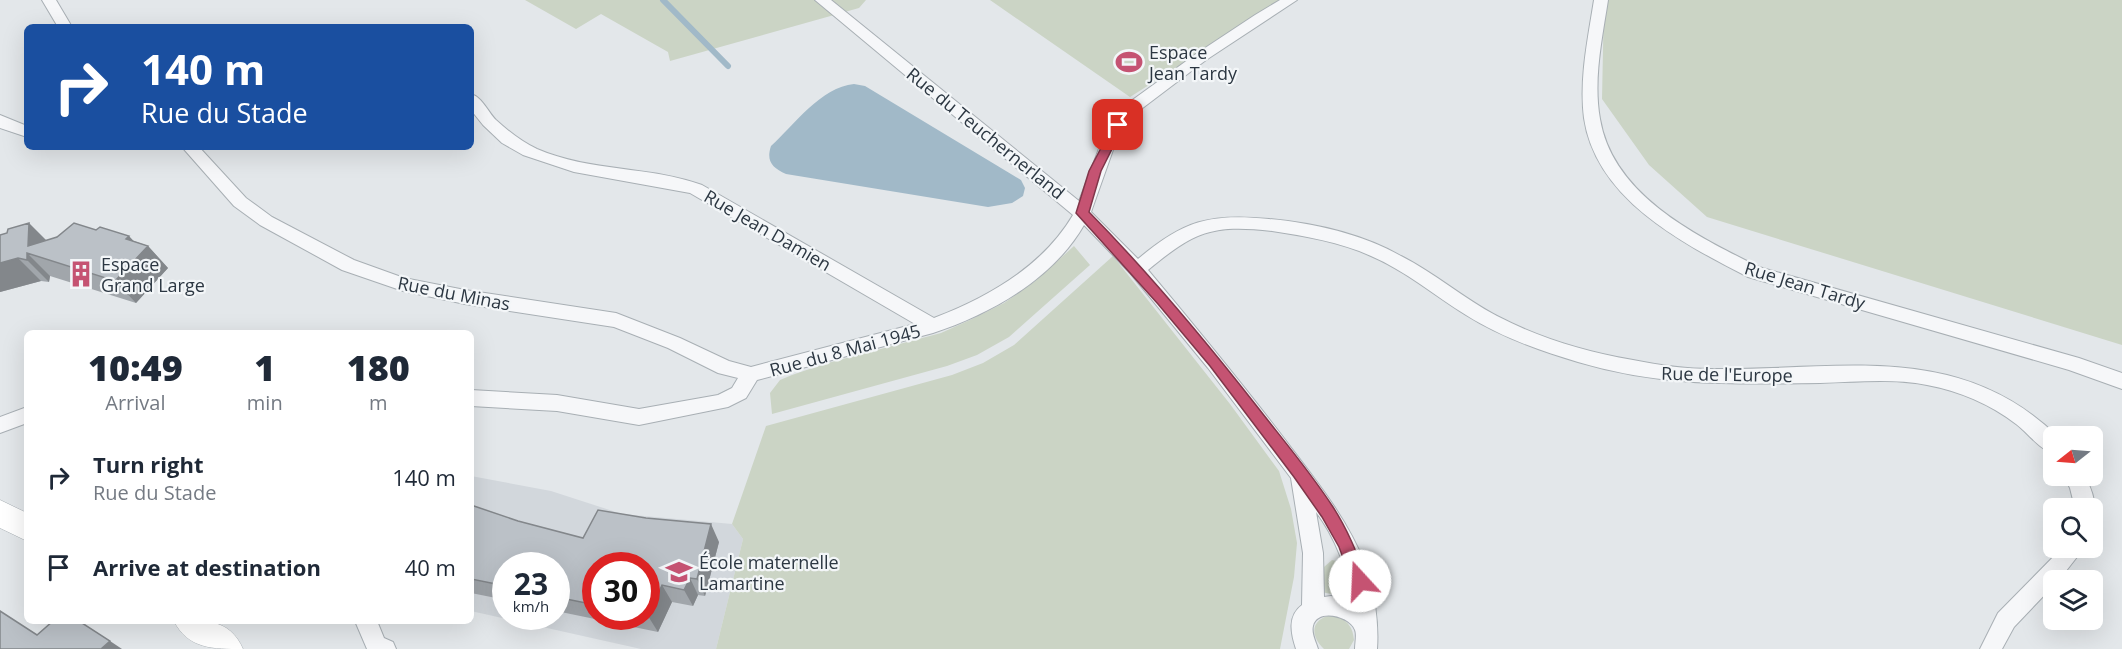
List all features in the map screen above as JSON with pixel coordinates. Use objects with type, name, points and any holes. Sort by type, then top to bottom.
[{"type":"main road","points":[[0,513],[24,526]]},
{"type":"main road","points":[[193,624],[227,649]]},
{"type":"street","points":[[48,0],[63,24]]},
{"type":"street","name":"Rue du Teuchernerland","points":[[822,0],[1082,213],[1137,269],[1215,363],[1328,512],[1354,562],[1360,581],[1367,636],[1366,649]]},
{"type":"street","name":"Rue du 8 Mai 1945","points":[[474,398],[557,403],[639,417],[721,402],[739,393],[751,374],[933,326],[961,316],[1011,288],[1070,236],[1082,213],[1095,171],[1111,136],[1126,115],[1218,44],[1290,0]]},
{"type":"street","name":"Rue Jean Tardy","points":[[1600,0],[1592,61],[1592,105],[1595,133],[1608,163],[1630,190],[1658,217],[1705,248],[1754,272],[2072,363],[2122,381]]},
{"type":"street","name":"Rue Jean Damien","points":[[474,104],[482,116],[507,141],[546,160],[692,187],[732,206],[795,246],[886,296],[933,326]]},
{"type":"street","points":[[0,120],[24,131]]},
{"type":"street","name":"Rue du Minas","points":[[193,150],[240,202],[266,221],[348,265],[403,285],[616,320],[674,343],[725,369],[751,374]]},
{"type":"street","name":"Rue de l'Europe","points":[[1137,269],[1181,234],[1195,228],[1232,223],[1290,228],[1374,250],[1395,260],[1482,317],[1528,339],[1580,356],[1654,373],[1699,376],[1905,374],[1934,377],[1967,386],[2003,404],[2043,434]]},
{"type":"street","points":[[0,424],[24,416]]},
{"type":"street","name":"Rue du Teuchernerland","points":[[1299,472],[1313,553],[1312,609],[1302,622],[1303,646]]},
{"type":"street","points":[[1991,649],[2008,617],[2067,558]]},
{"type":"street","points":[[1312,609],[1322,604],[1342,606],[1352,611],[1365,627]]},
{"type":"street","points":[[367,624],[377,647],[385,649]]},
{"type":"shaded area","points":[[474,477],[551,491],[622,514],[732,524],[743,539],[716,649],[641,649],[556,630],[570,630],[570,552],[492,552],[492,616],[474,612]]},
{"type":"green space","points":[[525,0],[866,0],[859,8],[670,61],[668,52],[601,14],[576,29]]},
{"type":"green space","name":"Espace Jean Tardy","points":[[990,0],[1283,0],[1130,97]]},
{"type":"green space","points":[[1604,0],[2122,0],[2122,345],[1707,217],[1649,165],[1602,99]]},
{"type":"green space","points":[[1074,246],[1090,265],[1009,337],[977,355],[947,366],[772,414],[770,393],[780,380],[824,364],[941,333],[972,319],[1004,303],[1034,282]]},
{"type":"green space","points":[[1113,256],[1230,404],[1279,471],[1291,509],[1297,543],[1294,577],[1280,649],[716,649],[743,539],[732,524],[766,426],[952,375],[983,363],[1014,345]]},
{"type":"green space","points":[[1332,560],[1340,562],[1352,598],[1321,592],[1324,567]]},
{"type":"green space","points":[[1328,616],[1343,619],[1349,625],[1354,640],[1349,649],[1324,649],[1320,644],[1315,635],[1315,625]]},
{"type":"water","points":[[854,84],[865,86],[1021,180],[1025,188],[1023,196],[1012,203],[988,207],[786,174],[777,169],[770,160],[771,146],[819,99],[830,92]]},
{"type":"building","points":[[29,223],[28,246],[57,237],[74,223],[96,230],[100,227],[129,236],[126,239],[148,246],[115,281],[27,253],[27,260],[18,258],[0,263],[0,235],[7,233],[8,229]]},
{"type":"building","points":[[474,506],[518,521],[583,538],[598,510],[646,518],[711,524],[697,579],[690,578],[684,590],[662,585],[660,589],[660,552],[582,552],[582,602],[570,600],[570,552],[492,552],[492,583],[474,580]]},
{"type":"building","points":[[0,611],[37,635],[50,624],[84,624],[110,641],[101,649],[0,649]]},
{"type":"waterway","points":[[663,0],[728,66]]},
{"type":"place","name":"Espace Jean Tardy","points":[[1129,62]]},
{"type":"place","name":"Espace Grand Large","points":[[81,274]]},
{"type":"place","name":"École maternelle Lamartine","points":[[679,572]]},
{"type":"route","points":[[1118,125],[1095,171],[1082,213],[1115,245],[1163,300],[1299,472],[1328,512],[1354,562],[1360,581]]}]
